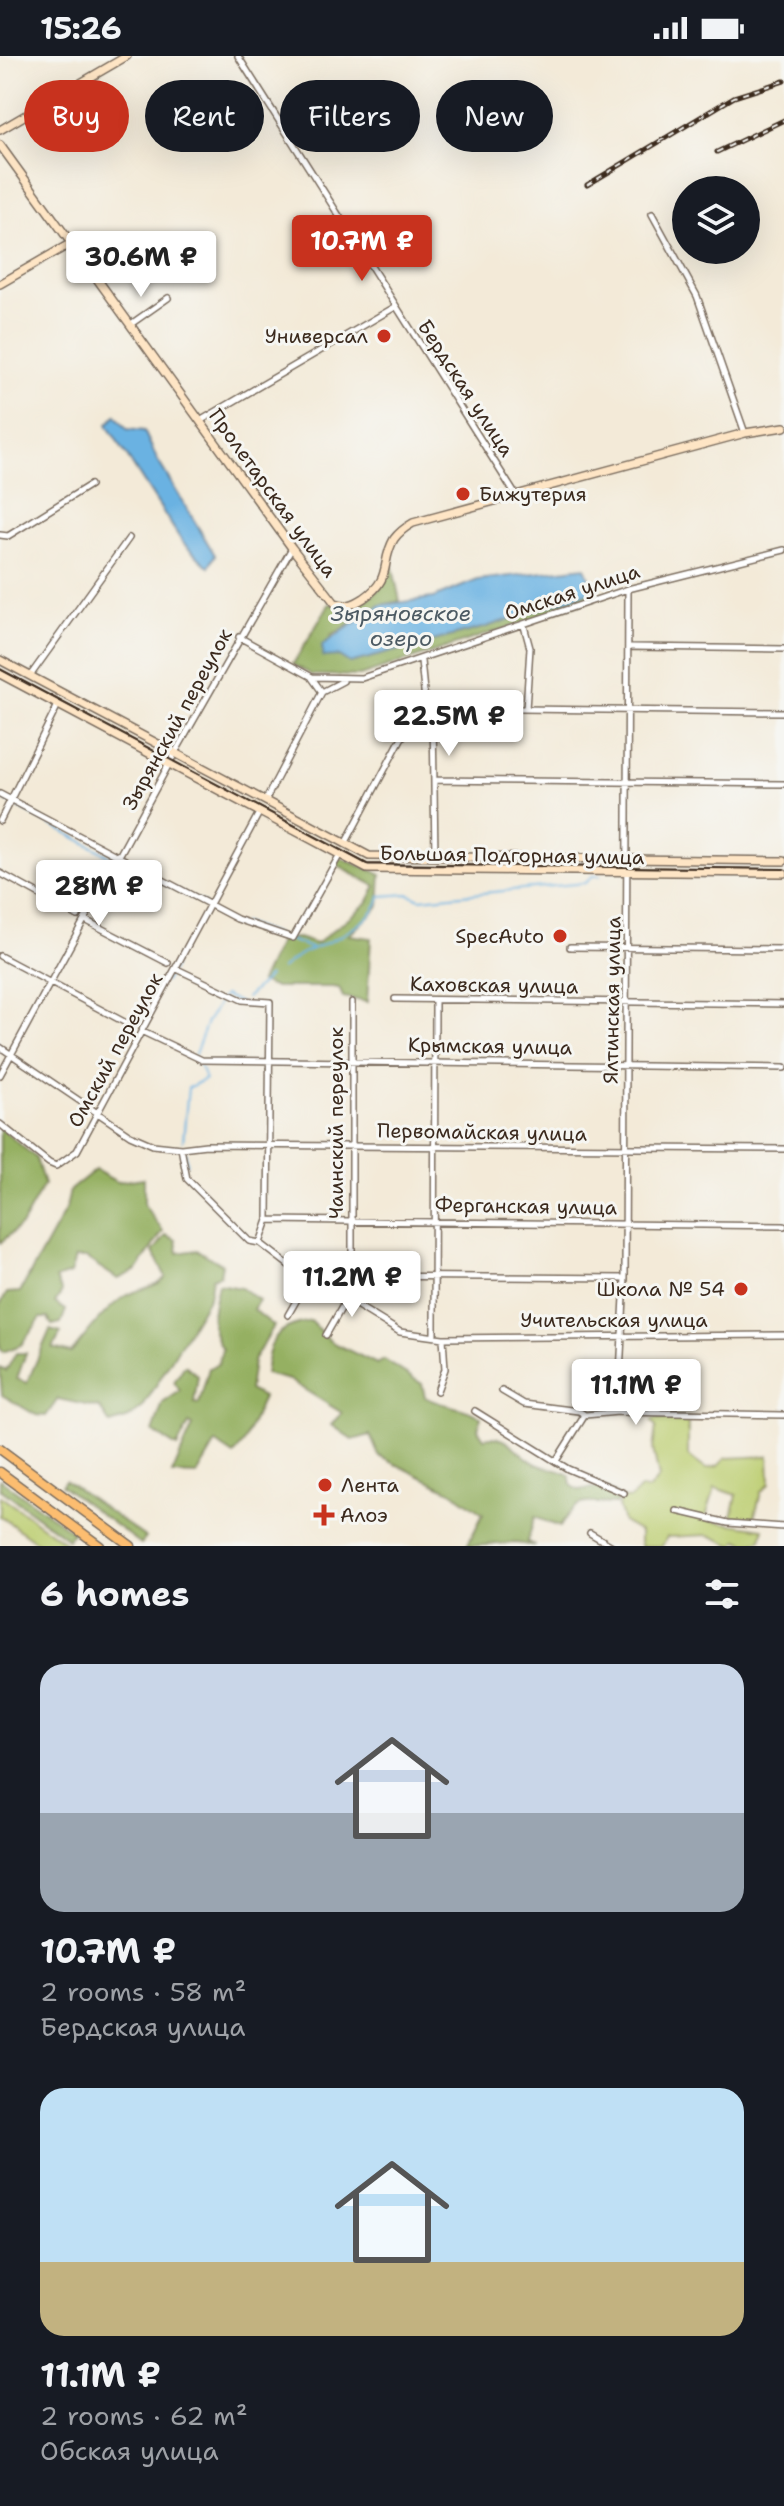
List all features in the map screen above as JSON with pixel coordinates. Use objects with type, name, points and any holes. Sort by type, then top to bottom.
[{"type":"main road","points":[[0,130],[127,56]]},
{"type":"main road","name":"Пролетарская улица","points":[[0,145],[335,603],[354,604],[377,589],[386,574],[392,545],[406,528],[433,516],[745,433],[784,427]]},
{"type":"main road","points":[[0,284],[73,242]]},
{"type":"main road","name":"Большая Подгорная улица","points":[[0,660],[369,856],[784,861]]},
{"type":"main road","name":"Большая Подгорная улица","points":[[0,674],[339,856],[375,869],[784,873]]},
{"type":"main road","points":[[0,1449],[131,1546]]},
{"type":"main road","points":[[0,1472],[100,1546]]},
{"type":"main road","points":[[78,1530],[89,1515]]},
{"type":"street","name":"Бердская улица","points":[[238,56],[515,494]]},
{"type":"street","points":[[652,214],[697,296],[745,433]]},
{"type":"street","points":[[131,324],[168,298]]},
{"type":"street","points":[[200,421],[395,307]]},
{"type":"street","points":[[0,535],[8,536],[90,485]]},
{"type":"street","points":[[30,676],[129,538]]},
{"type":"street","name":"Зырянский переулок","points":[[0,1075],[87,921],[168,765],[292,548]]},
{"type":"street","name":"Омская улица","points":[[239,637],[312,677],[345,680],[421,661],[468,641],[524,626],[628,589],[784,550]]},
{"type":"street","name":"Ялтинская улица","points":[[618,1412],[625,1278],[631,647],[628,589]]},
{"type":"street","points":[[524,626],[530,648],[526,709]]},
{"type":"street","points":[[631,647],[784,649]]},
{"type":"street","points":[[421,661],[433,715],[435,858]]},
{"type":"street","points":[[312,677],[322,692]]},
{"type":"street","points":[[265,801],[322,692],[345,680]]},
{"type":"street","points":[[0,821],[58,705]]},
{"type":"street","points":[[345,845],[401,739],[423,708],[784,712]]},
{"type":"street","points":[[435,780],[784,784]]},
{"type":"street","points":[[0,794],[237,919],[293,938],[339,856]]},
{"type":"street","name":"Омский переулок","points":[[0,1124],[41,1159],[56,1166],[77,1151],[100,1114],[259,813]]},
{"type":"street","points":[[0,873],[78,916]]},
{"type":"street","points":[[87,921],[168,963]]},
{"type":"street","points":[[570,947],[784,949]]},
{"type":"street","points":[[0,956],[128,1024]]},
{"type":"street","points":[[177,969],[244,1001],[268,1000],[268,1220],[260,1243]]},
{"type":"street","name":"Каховская улица","points":[[395,999],[628,1005],[784,1004]]},
{"type":"street","name":"Чаинский переулок","points":[[326,1335],[342,1307],[352,1276],[352,1002]]},
{"type":"street","points":[[434,1334],[435,1002]]},
{"type":"street","name":"Крымская улица","points":[[143,1032],[195,1058],[784,1068]]},
{"type":"street","name":"Первомайская улица","points":[[0,1047],[130,1135],[153,1145],[181,1148],[206,1145],[784,1149]]},
{"type":"street","points":[[181,1148],[187,1179],[249,1241],[260,1243],[308,1280],[345,1290],[348,1300],[400,1332],[434,1334],[443,1338],[445,1369],[437,1391]]},
{"type":"street","name":"Ферганская улица","points":[[268,1220],[784,1226]]},
{"type":"street","points":[[352,1276],[625,1278]]},
{"type":"street","points":[[288,1315],[308,1280]]},
{"type":"street","name":"Учительская улица","points":[[443,1338],[784,1335]]},
{"type":"street","points":[[502,1391],[524,1404],[579,1411],[585,1415],[618,1412],[784,1415]]},
{"type":"street","points":[[475,1411],[556,1461],[624,1493]]},
{"type":"street","points":[[556,1461],[585,1415]]},
{"type":"street","points":[[677,1511],[728,1523],[784,1527]]},
{"type":"street","points":[[590,1533],[612,1546]]},
{"type":"green space","points":[[392,564],[400,601],[381,605],[331,636],[339,656],[350,663],[486,627],[594,591],[597,598],[360,676],[312,675],[293,664],[330,603],[344,610],[360,604],[380,588]]},
{"type":"green space","points":[[340,858],[381,874],[379,906],[349,935],[371,938],[367,1002],[343,997],[339,988],[273,987],[260,982],[281,939],[298,938],[316,944],[367,903],[376,886],[336,865]]},
{"type":"green space","points":[[0,1128],[36,1158],[44,1185],[22,1224],[0,1243]]},
{"type":"green space","points":[[95,1170],[117,1182],[144,1178],[144,1205],[163,1231],[137,1270],[118,1279],[86,1258],[75,1258],[70,1274],[56,1279],[62,1292],[55,1303],[66,1310],[61,1323],[52,1325],[48,1318],[41,1318],[21,1345],[3,1352],[0,1348],[0,1305],[7,1293],[20,1292],[66,1209],[70,1190]]},
{"type":"green space","points":[[166,1235],[176,1240],[178,1253],[197,1250],[222,1264],[220,1275],[212,1278],[209,1297],[143,1407],[129,1418],[110,1424],[100,1408],[58,1399],[46,1416],[36,1415],[2,1395],[0,1368],[6,1371],[16,1353],[26,1353],[17,1379],[27,1383],[50,1330],[61,1333],[53,1348],[71,1353],[117,1302],[166,1277],[153,1252]]},
{"type":"green space","points":[[218,1284],[241,1288],[259,1300],[253,1309],[274,1326],[253,1361],[249,1390],[263,1397],[244,1443],[234,1455],[216,1443],[197,1475],[172,1474],[193,1426],[189,1424],[177,1447],[153,1432],[163,1403],[180,1391],[174,1382],[185,1365],[198,1376],[194,1403],[199,1404],[209,1368],[218,1364],[222,1349],[214,1333],[212,1318]]},
{"type":"green space","points":[[311,1321],[331,1342],[377,1364],[384,1360],[422,1384],[425,1397],[481,1417],[478,1429],[484,1438],[500,1438],[532,1462],[562,1471],[569,1475],[571,1485],[579,1490],[609,1490],[618,1496],[616,1504],[577,1506],[560,1527],[535,1517],[527,1542],[536,1546],[516,1543],[467,1546],[483,1514],[451,1491],[379,1456],[370,1435],[353,1440],[332,1425],[342,1413],[289,1380],[265,1374],[269,1352],[276,1337],[289,1327]]},
{"type":"green space","points":[[656,1418],[688,1419],[688,1456],[706,1469],[718,1466],[726,1458],[769,1456],[770,1483],[761,1492],[754,1519],[732,1517],[737,1495],[715,1488],[705,1520],[764,1529],[761,1540],[748,1544],[738,1540],[734,1546],[709,1535],[667,1537],[662,1546],[640,1546],[640,1532],[623,1522],[618,1506],[622,1498],[631,1499],[640,1488],[648,1490],[659,1478],[653,1449],[656,1427],[651,1421]]},
{"type":"green space","points":[[0,1479],[73,1532],[68,1539],[0,1489]]},
{"type":"green space","points":[[65,1480],[146,1538],[141,1544],[61,1485]]},
{"type":"green space","points":[[0,1496],[66,1543],[64,1546],[42,1546],[0,1516]]},
{"type":"water","points":[[116,415],[127,429],[144,431],[158,461],[215,555],[209,567],[183,543],[107,425]]},
{"type":"water","name":"Зыряновское озеро","points":[[585,567],[594,591],[486,627],[350,663],[339,656],[323,657],[322,645],[381,605],[433,598],[478,580]]},
{"type":"waterway","points":[[0,797],[115,859]]},
{"type":"waterway","points":[[123,863],[204,904]]},
{"type":"waterway","points":[[281,969],[300,954],[361,923],[377,906],[380,896],[409,894],[420,899],[585,883],[592,876],[600,876]]},
{"type":"waterway","points":[[242,923],[311,948]]},
{"type":"waterway","points":[[165,982],[174,966]]},
{"type":"waterway","points":[[246,998],[269,976]]},
{"type":"waterway","points":[[195,1054],[207,1022],[224,995],[240,1003]]},
{"type":"waterway","points":[[183,1141],[188,1088],[205,1079],[198,1062]]},
{"type":"waterway","points":[[185,1151],[187,1164]]},
{"type":"tram line","points":[[0,669],[367,864],[784,869]]},
{"type":"railway","points":[[587,185],[734,97],[784,81]]},
{"type":"railway","points":[[717,152],[784,120]]},
{"type":"place","name":"Универсал","points":[[384,336]]},
{"type":"place","name":"Бижутерия","points":[[463,494]]},
{"type":"place","name":"SpecAuto","points":[[560,936]]},
{"type":"place","name":"Школа № 54","points":[[741,1289]]},
{"type":"place","name":"Лента","points":[[325,1485]]},
{"type":"place","name":"Алоэ","points":[[324,1515]]}]
